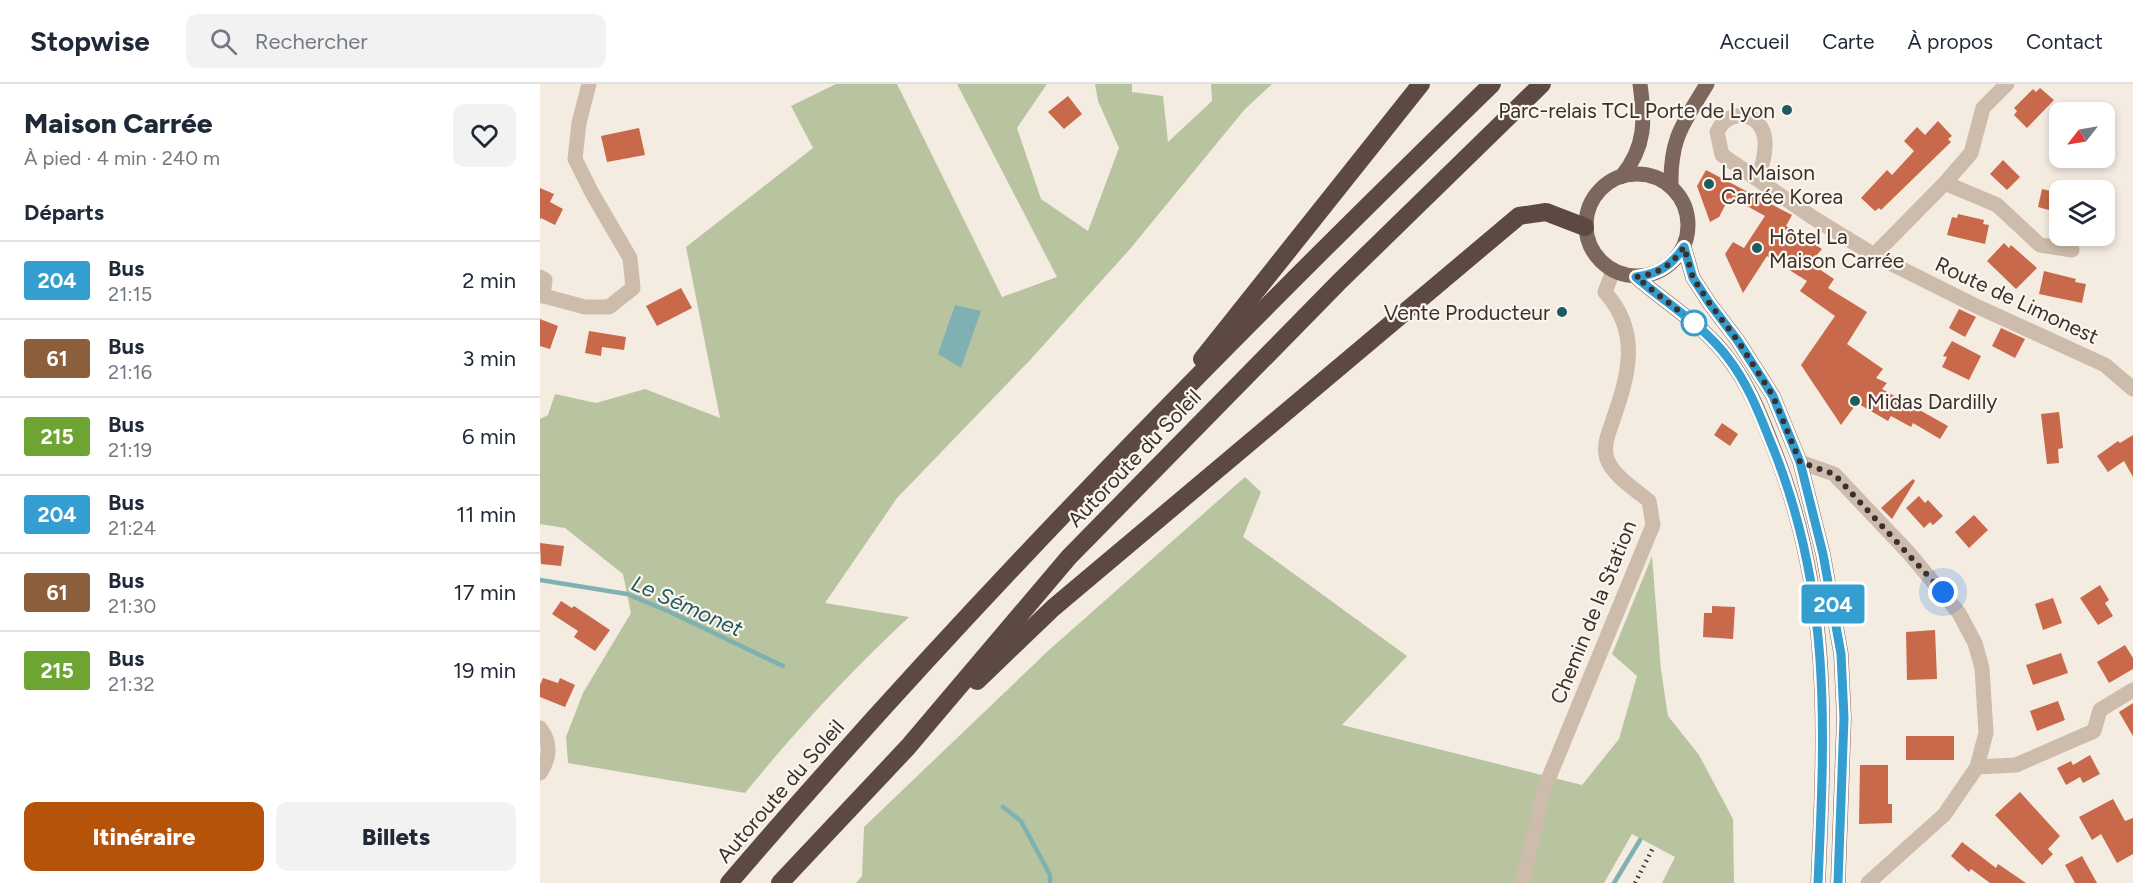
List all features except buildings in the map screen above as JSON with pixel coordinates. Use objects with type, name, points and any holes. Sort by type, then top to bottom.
[{"type":"highway","points":[[1158,417],[1242,307],[1421,84]]},
{"type":"highway","name":"Autoroute du Soleil","points":[[729,883],[881,710],[1051,527],[1492,84]]},
{"type":"highway","name":"Autoroute du Soleil","points":[[780,883],[908,747],[1069,557],[1340,280],[1542,84]]},
{"type":"highway","points":[[908,747],[1053,608],[1519,216],[1546,212],[1585,227]]},
{"type":"main road","points":[[1622,176],[1638,152],[1642,132],[1644,110],[1640,84]]},
{"type":"main road","points":[[1671,186],[1670,160],[1675,140],[1707,84]]},
{"type":"main road","points":[[1639,174],[1671,186],[1681,199],[1687,215],[1688,231],[1684,247],[1676,260],[1651,275],[1636,277],[1613,271],[1593,253],[1585,227],[1587,210],[1595,195],[1607,183],[1622,176],[1639,174]]},
{"type":"main road","points":[[1684,247],[1693,278],[1738,341],[1773,396],[1800,462],[1823,554],[1841,654],[1844,718],[1838,883]]},
{"type":"main road","points":[[1636,277],[1695,324],[1728,358],[1755,402],[1785,476],[1808,561],[1821,658],[1824,715],[1818,883]]},
{"type":"street","points":[[540,277],[545,280],[542,296],[585,307],[609,307],[633,288],[630,258],[592,194],[575,159],[579,123],[589,84]]},
{"type":"street","points":[[1874,255],[1946,183],[1971,153],[1983,108],[2007,84]]},
{"type":"street","name":"Route de Limonest","points":[[1758,179],[1812,217],[1874,255],[1974,305],[2105,365],[2133,388]]},
{"type":"street","points":[[1946,183],[1997,205],[2040,245],[2072,250]]},
{"type":"street","name":"Chemin de la Station","points":[[1522,883],[1545,786],[1653,525],[1649,501],[1613,470],[1606,458],[1605,443],[1625,386],[1630,362],[1630,347],[1619,312],[1605,292],[1613,271]]},
{"type":"street","points":[[1800,462],[1834,474],[1908,552],[1959,614],[1975,643],[1984,683],[1986,733],[1977,767],[1944,815],[1868,883]]},
{"type":"street","points":[[1977,767],[2016,765],[2094,731],[2100,710],[2133,690]]},
{"type":"street","points":[[540,728],[545,735],[549,749],[547,762],[540,773]]},
{"type":"green space","points":[[836,84],[897,84],[1002,297],[1057,277],[957,84],[1047,84],[1017,128],[1041,199],[1088,231],[1119,148],[1098,101],[1095,84],[1132,84],[1132,92],[1163,96],[1168,142],[1212,101],[1211,84],[1272,84],[1245,109],[1130,249],[1031,359],[897,498],[825,603],[909,617],[824,702],[745,793],[568,763],[566,737],[583,693],[631,613],[623,574],[565,528],[540,524],[540,419],[548,415],[555,394],[596,403],[645,389],[720,418],[686,247],[813,148],[791,106]]},
{"type":"green space","points":[[1245,477],[1261,492],[1243,537],[1407,656],[1342,725],[1582,785],[1619,739],[1637,676],[1612,654],[1652,556],[1661,670],[1668,716],[1699,755],[1733,819],[1734,883],[1662,883],[1675,857],[1632,834],[1604,883],[856,883],[862,876],[864,827],[1049,650]]},
{"type":"water","points":[[955,305],[981,311],[961,368],[938,354]]},
{"type":"waterway","name":"Le Sémonet","points":[[540,580],[627,594],[783,666]]},
{"type":"waterway","name":"Le Sémonet","points":[[1003,807],[1021,821],[1050,875],[1050,883]]},
{"type":"waterway","points":[[1614,883],[1640,840]]},
{"type":"railway","points":[[1635,883],[1654,846]]},
{"type":"bus line","name":"204","points":[[1818,883],[1824,715],[1817,614],[1808,561],[1785,476],[1755,402],[1742,378],[1713,340],[1636,277],[1651,275],[1664,269],[1676,260],[1684,247],[1693,278],[1738,341],[1773,396],[1800,462],[1823,554],[1841,654],[1844,718],[1838,883]]},
{"type":"place","name":"Parc-relais TCL Porte de Lyon","points":[[1787,110]]},
{"type":"place","name":"La Maison Carrée Korea","points":[[1709,184]]},
{"type":"place","name":"Hôtel La Maison Carrée","points":[[1757,248]]},
{"type":"place","name":"Vente Producteur","points":[[1562,312]]},
{"type":"place","name":"Midas Dardilly","points":[[1855,401]]},
{"type":"route","points":[[1694,323],[1636,277],[1651,275],[1664,269],[1676,260],[1684,247],[1693,278],[1738,341],[1773,396],[1800,462],[1834,474],[1943,592]]}]
